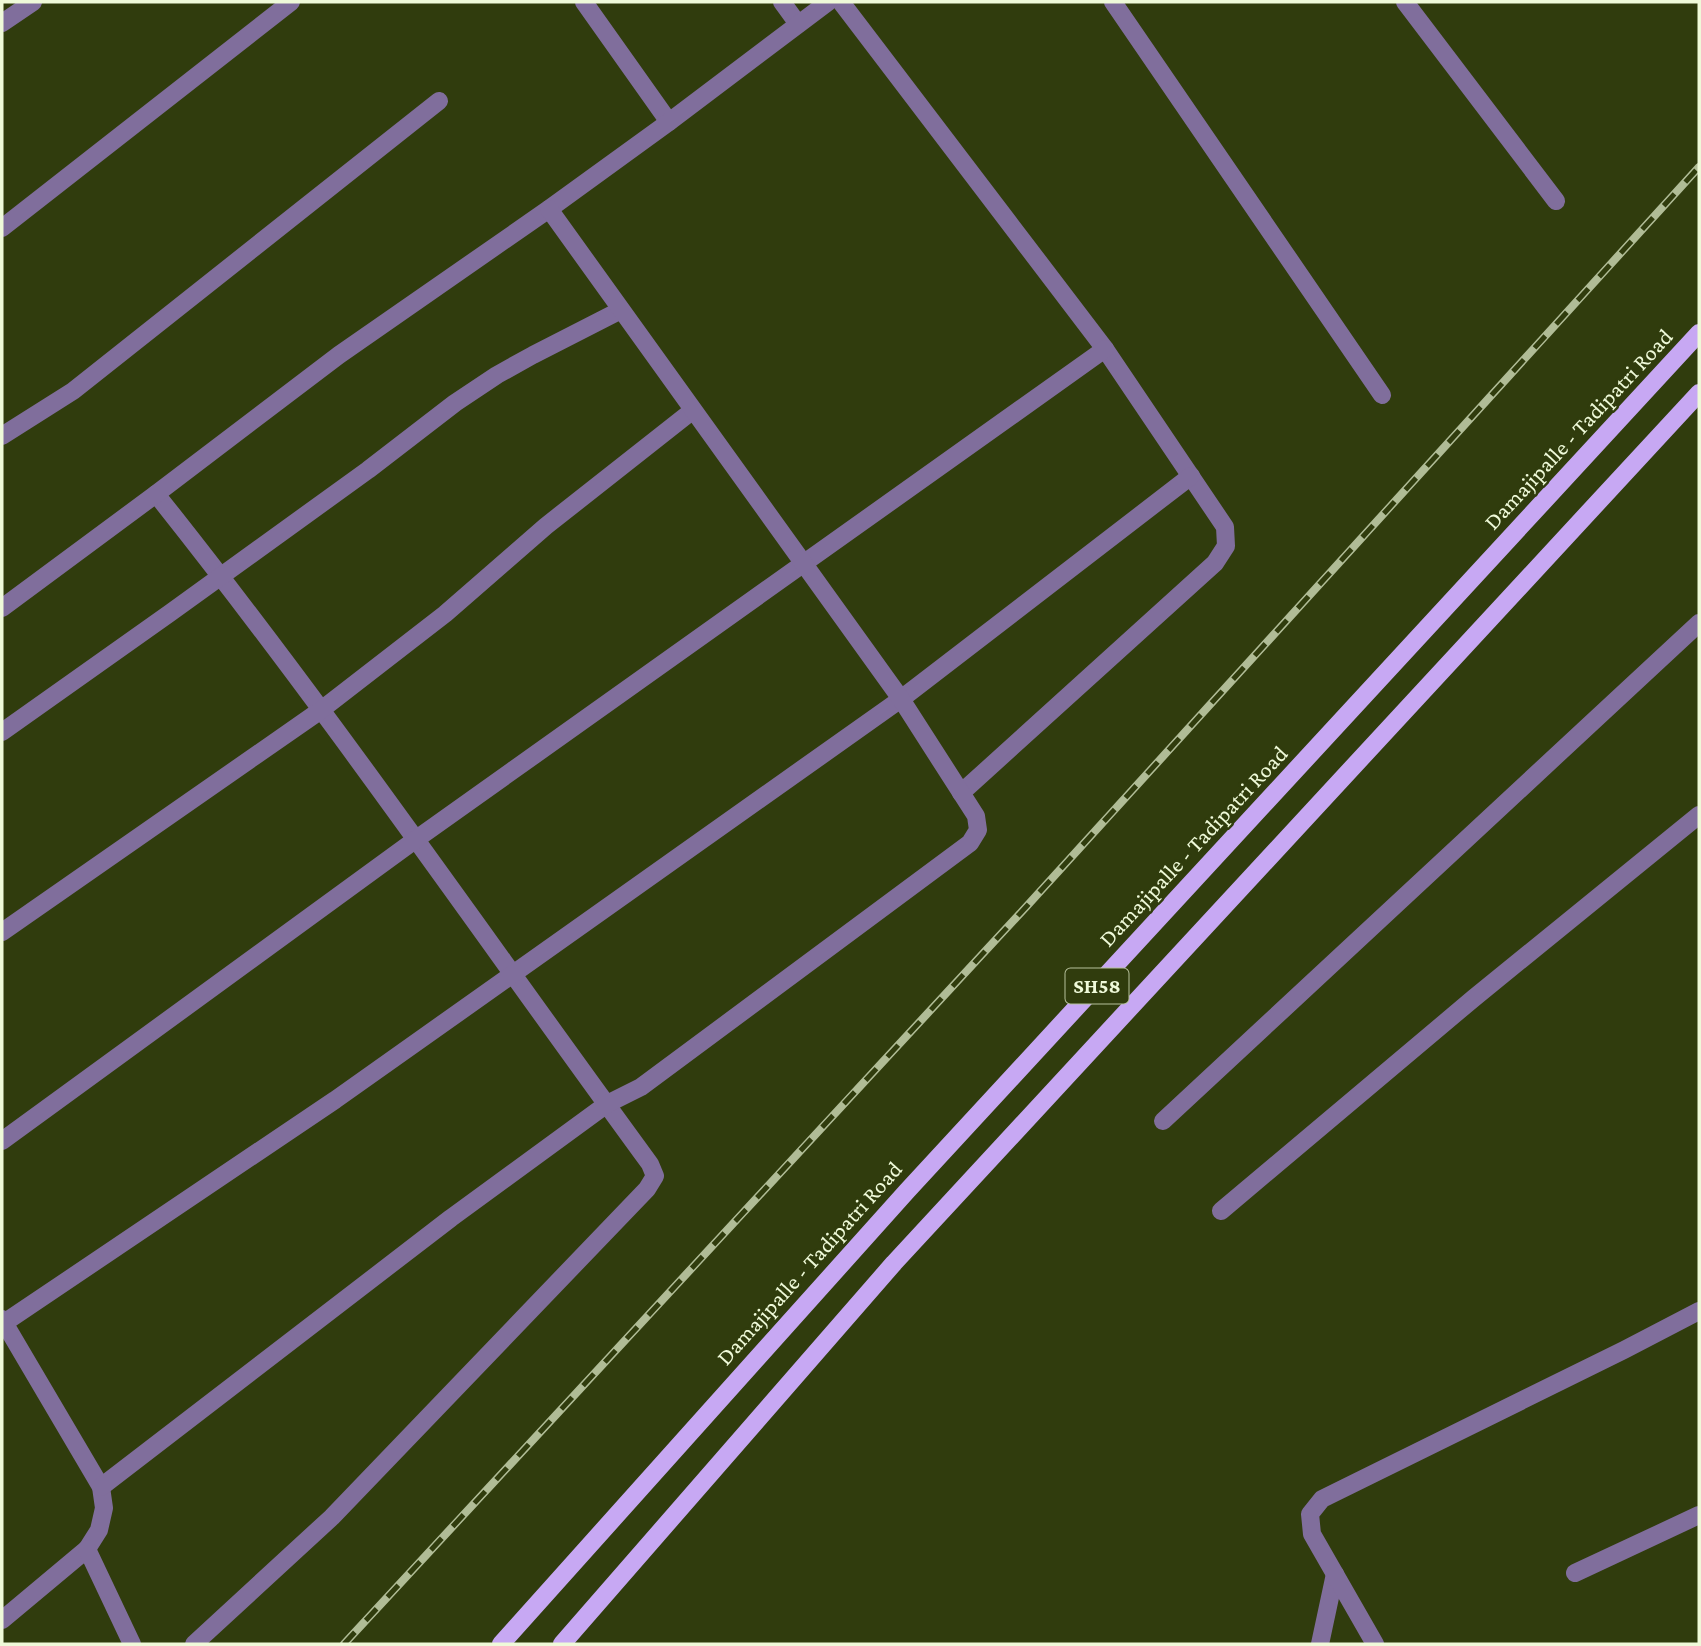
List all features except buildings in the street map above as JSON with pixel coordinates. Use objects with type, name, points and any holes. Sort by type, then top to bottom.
[{"type":"main road","name":"Damajipalle - Tadipatri Road","points":[[501,1644],[907,1191],[1699,333]]},
{"type":"main road","name":"SH58","points":[[562,1644],[894,1263],[1699,393]]},
{"type":"street","points":[[2,23],[33,2]]},
{"type":"street","points":[[2,228],[291,2]]},
{"type":"street","points":[[584,2],[669,122]]},
{"type":"street","points":[[782,2],[798,24]]},
{"type":"street","points":[[2,608],[339,355],[549,209],[828,2]]},
{"type":"street","points":[[841,2],[1105,349],[1225,527],[1226,546],[1215,563],[961,793]]},
{"type":"street","points":[[1114,2],[1382,395]]},
{"type":"street","points":[[1405,2],[1556,201]]},
{"type":"street","points":[[2,436],[74,391],[439,101]]},
{"type":"street","points":[[101,1487],[399,1257],[607,1104],[641,1087],[970,843],[978,830],[976,816],[901,699],[549,209]]},
{"type":"street","points":[[2,732],[368,470],[466,396],[533,355],[621,310]]},
{"type":"street","points":[[2,1141],[415,840],[1105,349]]},
{"type":"street","points":[[2,932],[321,710],[445,614],[538,533],[692,411]]},
{"type":"street","points":[[2,1620],[86,1549],[99,1530],[104,1508],[101,1487],[3,1321],[335,1100],[901,699],[1191,476]]},
{"type":"street","points":[[156,494],[321,710],[607,1104],[655,1175],[647,1189],[332,1517],[194,1644]]},
{"type":"street","points":[[1163,1121],[1699,623]]},
{"type":"street","points":[[1221,1211],[1474,998],[1699,815]]},
{"type":"street","points":[[1375,1644],[1312,1534],[1310,1514],[1322,1499],[1699,1311]]},
{"type":"street","points":[[1575,1573],[1699,1515]]},
{"type":"street","points":[[86,1549],[132,1644]]},
{"type":"street","points":[[1320,1644],[1335,1574]]},
{"type":"railway","points":[[344,1644],[1026,907],[1699,167]]}]
